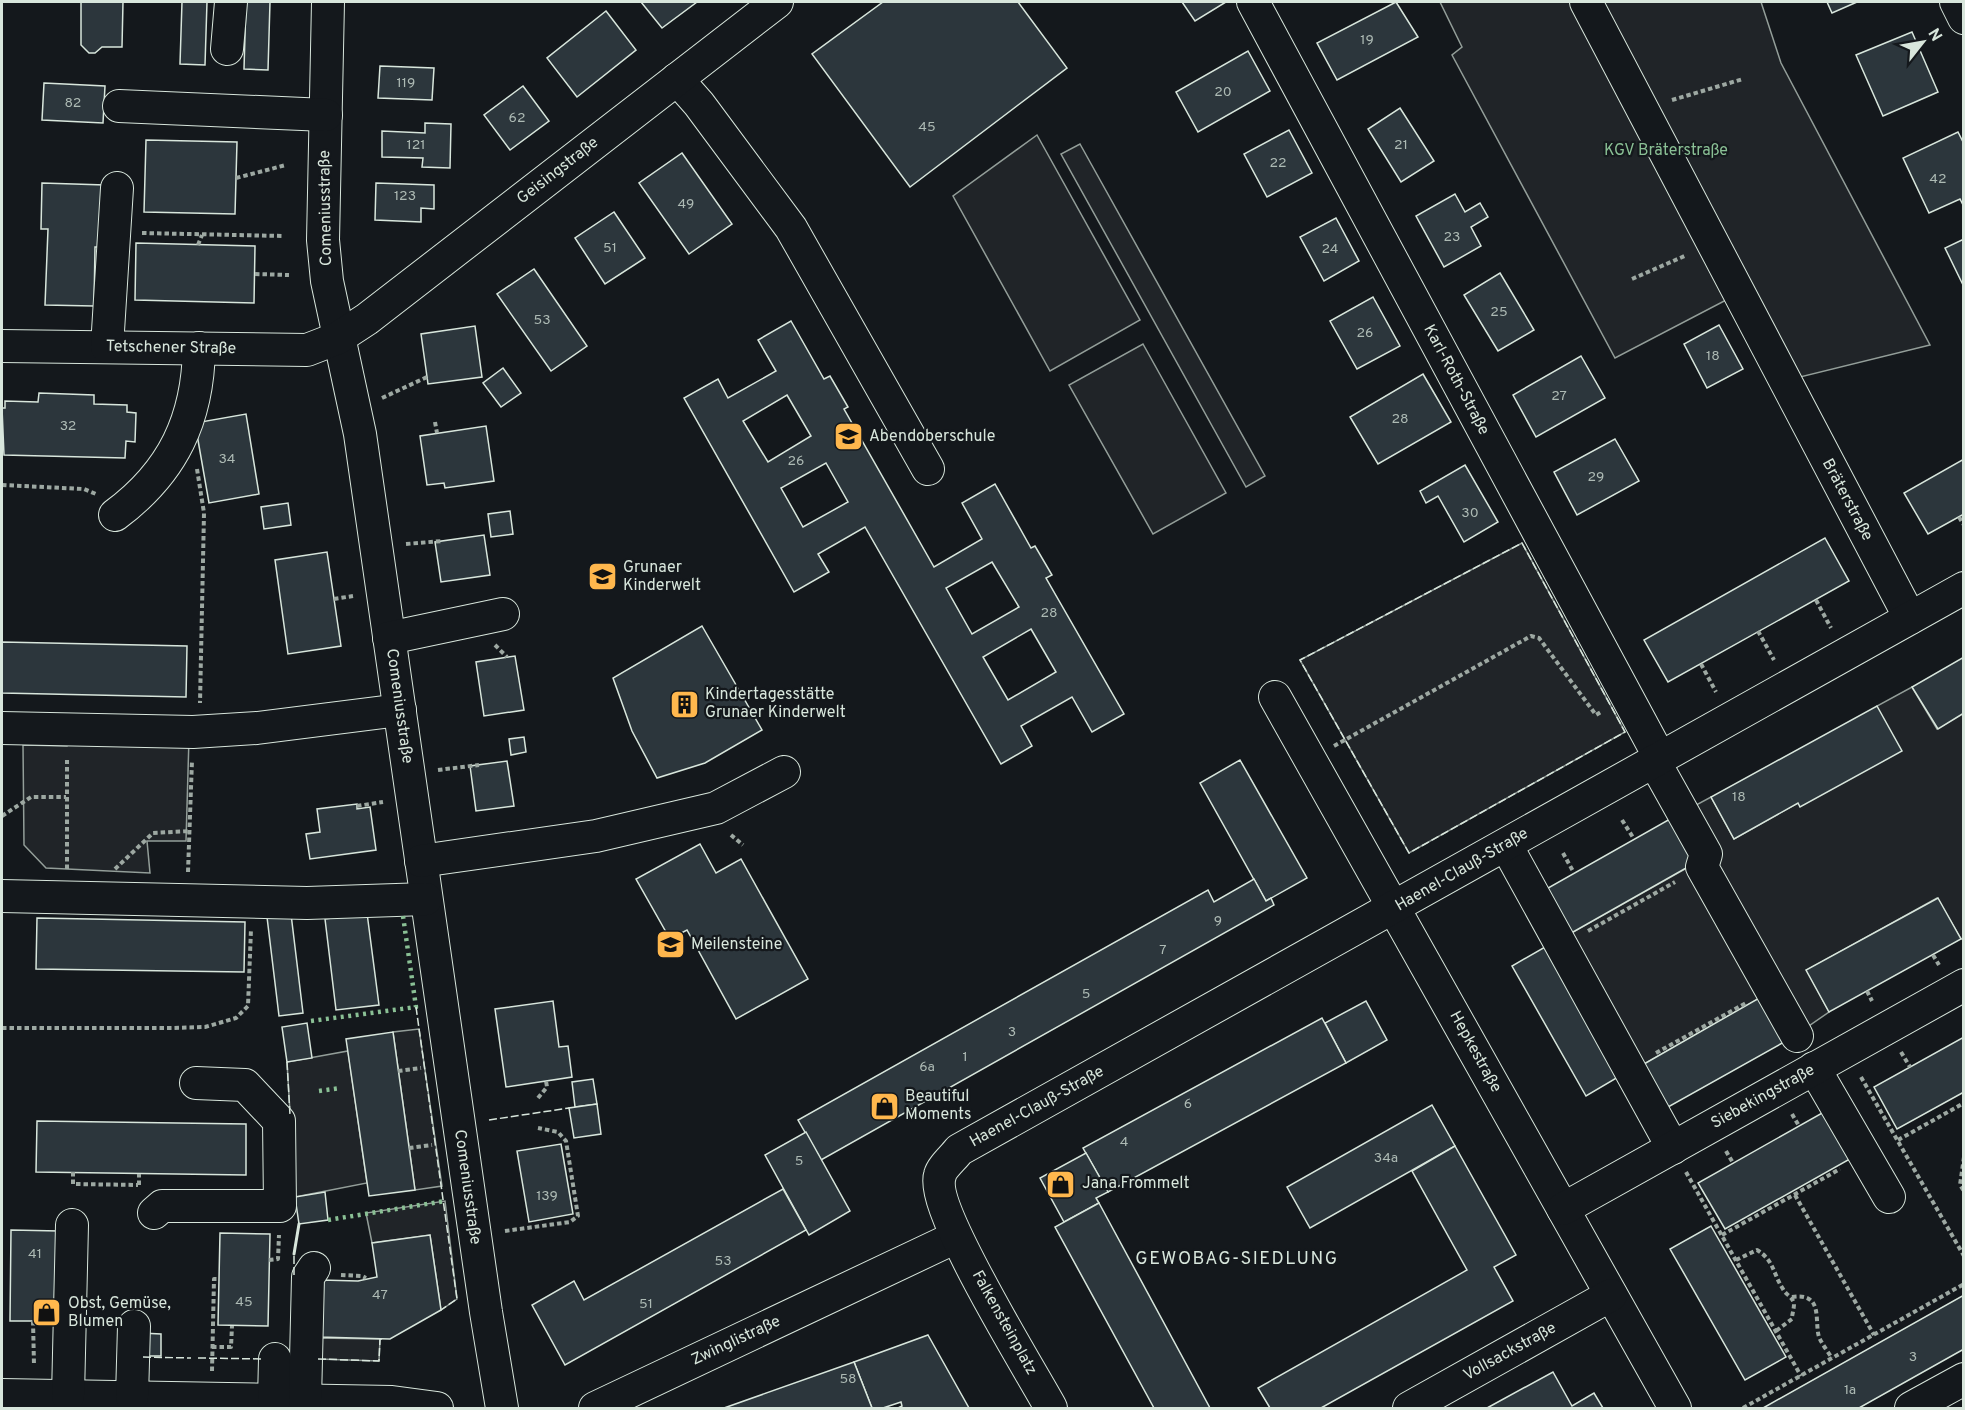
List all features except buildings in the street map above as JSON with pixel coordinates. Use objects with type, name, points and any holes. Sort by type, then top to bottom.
[{"type":"street","points":[[227,48],[231,2]]},
{"type":"street","name":"Comeniusstraße","points":[[328,2],[323,240],[327,281],[357,416],[426,899],[465,1126],[502,1408]]},
{"type":"street","name":"Geisingstraße","points":[[338,338],[376,312],[777,2]]},
{"type":"street","name":"Karl-Roth-Straße","points":[[1253,2],[1629,701],[1706,854],[1702,867]]},
{"type":"street","name":"Bräterstraße","points":[[1586,2],[1911,618]]},
{"type":"street","points":[[1956,2],[1964,18]]},
{"type":"street","points":[[677,79],[699,104],[791,228],[928,469]]},
{"type":"street","points":[[119,106],[326,115]]},
{"type":"street","points":[[107,347],[117,188]]},
{"type":"street","name":"Tetschener Straße","points":[[2,346],[307,350],[338,338]]},
{"type":"street","points":[[118,513],[143,494],[163,469],[191,416],[199,348]]},
{"type":"street","name":"Haenel-Clauß-Straße","points":[[959,1150],[1964,588]]},
{"type":"street","points":[[389,638],[503,614]]},
{"type":"street","name":"Hepkestraße","points":[[1275,696],[1674,1408]]},
{"type":"street","points":[[2,728],[193,732],[257,728],[400,710]]},
{"type":"street","points":[[421,861],[596,836],[716,808],[784,772]]},
{"type":"street","points":[[1506,845],[1673,1148]]},
{"type":"street","points":[[1702,867],[1797,1036]]},
{"type":"street","points":[[2,896],[385,902],[426,899]]},
{"type":"street","name":"Siebekingstraße","points":[[1563,1209],[1964,985]]},
{"type":"street","points":[[1814,1068],[1888,1197]]},
{"type":"street","points":[[154,1213],[162,1206],[280,1206],[279,1121],[245,1085],[196,1083]]},
{"type":"street","name":"Falkensteinplatz","points":[[959,1150],[940,1175],[940,1199],[956,1237],[1051,1408]]},
{"type":"street","points":[[68,1396],[72,1225]]},
{"type":"street","name":"Zwinglistraße","points":[[595,1408],[956,1237]]},
{"type":"street","points":[[305,1400],[308,1277],[314,1268]]},
{"type":"street","name":"Vollsackstraße","points":[[1409,1408],[1611,1295]]},
{"type":"street","points":[[132,1397],[134,1326]]},
{"type":"street","points":[[274,1400],[275,1359]]},
{"type":"street","points":[[1911,1408],[1964,1379]]},
{"type":"street","points":[[2,1395],[392,1402],[437,1408]]},
{"type":"path","points":[[1642,109],[1743,79]]},
{"type":"path","points":[[236,178],[286,165]]},
{"type":"path","points":[[132,233],[284,236]]},
{"type":"path","points":[[198,245],[202,235]]},
{"type":"path","points":[[1632,279],[1712,244]]},
{"type":"path","points":[[255,274],[289,275]]},
{"type":"path","points":[[383,398],[427,377]]},
{"type":"path","points":[[435,422],[437,433]]},
{"type":"path","points":[[187,900],[193,732],[199,723],[204,524],[197,468]]},
{"type":"path","points":[[2,485],[84,489],[104,497],[118,513]]},
{"type":"path","points":[[1959,517],[1964,525]]},
{"type":"path","points":[[402,545],[442,541]]},
{"type":"path","points":[[334,599],[353,596]]},
{"type":"path","points":[[1310,759],[1531,636],[1539,638],[1596,715],[1629,701]]},
{"type":"path","points":[[68,729],[66,797],[76,898]]},
{"type":"path","points":[[435,770],[479,765]]},
{"type":"path","points":[[2,816],[31,797],[66,797]]},
{"type":"path","points":[[357,806],[386,802]]},
{"type":"path","points":[[1622,820],[1634,839]]},
{"type":"path","points":[[76,898],[153,833],[190,831]]},
{"type":"path","points":[[1563,853],[1574,873]]},
{"type":"path","points":[[1578,937],[1702,867]]},
{"type":"path","points":[[2,1028],[205,1027],[236,1018],[248,1006],[252,901]]},
{"type":"path","points":[[1655,1053],[1770,989]]},
{"type":"path","points":[[1846,1051],[1964,1256]]},
{"type":"path","points":[[398,1071],[425,1067]]},
{"type":"path","points":[[538,1098],[547,1087],[546,1081]]},
{"type":"path","points":[[1898,1140],[1964,1103]]},
{"type":"path","points":[[409,1148],[465,1126]]},
{"type":"path","points":[[500,1232],[570,1222],[578,1216],[566,1141],[558,1132],[538,1128]]},
{"type":"path","points":[[1673,1148],[1801,1376]]},
{"type":"path","points":[[1722,1235],[1864,1155]]},
{"type":"path","points":[[1964,1157],[1960,1185],[1964,1191]]},
{"type":"path","points":[[1795,1195],[1874,1335]]},
{"type":"path","points":[[1736,1260],[1757,1250],[1766,1255],[1782,1289],[1791,1297],[1794,1304],[1792,1319],[1776,1331]]},
{"type":"path","points":[[1835,1265],[1841,1262]]},
{"type":"path","points":[[212,1398],[214,1280],[219,1279]]},
{"type":"path","points":[[1743,1408],[1964,1284]]},
{"type":"path","points":[[1791,1297],[1798,1296],[1810,1300],[1816,1309],[1819,1336],[1832,1358]]},
{"type":"path","points":[[33,1321],[33,1334]]},
{"type":"path","points":[[212,1347],[231,1347],[232,1326]]},
{"type":"green space","name":"KGV Bräterstraße","points":[[1440,2],[1761,2],[1781,63],[1930,345],[1784,381],[1728,299],[1615,358],[1452,55],[1462,47]]},
{"type":"green space","points":[[1037,135],[1140,320],[1050,371],[953,196]]},
{"type":"green space","points":[[1080,144],[1265,476],[1246,487],[1061,154]]},
{"type":"green space","points":[[1143,344],[1226,493],[1153,534],[1069,385]]},
{"type":"green space","points":[[1522,543],[1625,732],[1409,853],[1300,660]]},
{"type":"green space","points":[[1912,687],[1937,729],[1963,713],[1963,938],[1961,939],[1937,898],[1807,970],[1829,1012],[1793,1037],[1767,994],[1637,1068],[1566,936],[1694,864],[1670,819],[1711,797],[1734,839],[1798,803],[1877,706]]},
{"type":"green space","points":[[68,736],[189,738],[186,841],[147,841],[150,873],[46,868],[24,845],[23,745],[67,746]]},
{"type":"green space","points":[[419,1029],[442,1186],[415,1190],[393,1032]]},
{"type":"green space","points":[[348,1051],[367,1183],[295,1197],[287,1062]]},
{"type":"green space","points":[[445,1201],[457,1299],[441,1310],[430,1235],[372,1243],[366,1213]]},
{"type":"green space","points":[[318,1338],[380,1339],[379,1361],[318,1359]]},
{"type":"hedge","points":[[311,1021],[416,1007],[403,916]]},
{"type":"hedge","points":[[319,1091],[341,1088]]},
{"type":"hedge","points":[[328,1220],[445,1201]]},
{"type":"fence","points":[[1522,543],[1625,732],[1409,853],[1300,660],[1522,543]]},
{"type":"fence","points":[[416,1007],[457,1299],[441,1310]]},
{"type":"fence","points":[[287,1062],[290,1115]]},
{"type":"fence","points":[[489,1120],[569,1108]]},
{"type":"fence","points":[[294,1254],[294,1275]]},
{"type":"fence","points":[[318,1359],[379,1361],[380,1339],[384,1339]]},
{"type":"fence","points":[[143,1357],[191,1358]]},
{"type":"fence","points":[[198,1358],[264,1359]]},
{"type":"wall","points":[[294,1254],[299,1224]]},
{"type":"place","name":"Abendoberschule","points":[[848,437]]},
{"type":"place","name":"Grunaer Kinderwelt","points":[[602,577]]},
{"type":"place","name":"Kindertagesstätte Grunaer Kinderwelt","points":[[684,704]]},
{"type":"place","name":"Meilensteine","points":[[670,945]]},
{"type":"place","name":"Beautiful Moments","points":[[884,1106]]},
{"type":"place","name":"Jana Frommelt","points":[[1061,1184]]},
{"type":"place","name":"Obst, Gemüse, Blumen","points":[[47,1313]]},
{"type":"district","name":"GEWOBAG-SIEDLUNG","points":[[1237,1259]]}]
